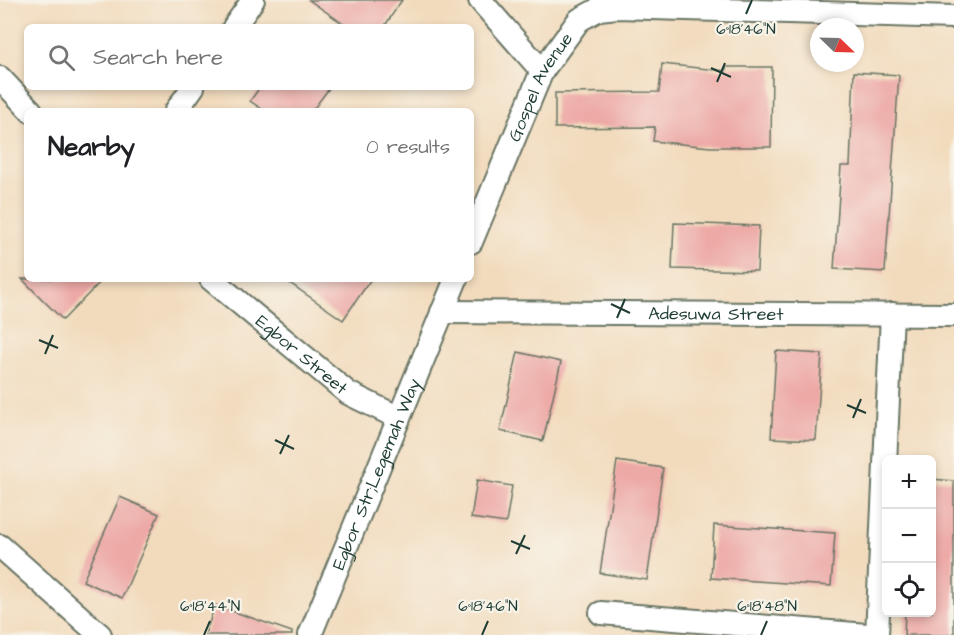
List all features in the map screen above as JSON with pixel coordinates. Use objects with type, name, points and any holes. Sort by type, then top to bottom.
[{"type":"street","points":[[236,24],[253,0]]},
{"type":"street","points":[[480,0],[542,71]]},
{"type":"street","name":"Gospel Avenue","points":[[474,235],[542,71],[579,20],[599,9],[617,7],[954,17]]},
{"type":"street","points":[[0,78],[28,108]]},
{"type":"street","points":[[178,108],[191,90]]},
{"type":"street","name":"Egbor Street","points":[[215,282],[348,393],[399,418]]},
{"type":"street","points":[[442,312],[455,282]]},
{"type":"street","name":"Egbor Str;Legemah Way","points":[[310,635],[442,312]]},
{"type":"street","name":"Adesuwa Street","points":[[442,312],[954,315]]},
{"type":"street","points":[[878,635],[892,314]]},
{"type":"street","points":[[0,546],[100,635]]},
{"type":"street","points":[[601,613],[867,635]]},
{"type":"building","points":[[309,0],[402,0],[386,24],[344,24]]},
{"type":"building","points":[[662,64],[726,71],[726,67],[772,67],[771,147],[710,147],[653,141],[655,127],[555,128],[555,93],[659,92]]},
{"type":"building","points":[[854,72],[899,75],[885,272],[834,269],[841,166],[850,166]]},
{"type":"building","points":[[258,90],[328,90],[314,108],[260,108],[250,101]]},
{"type":"building","points":[[674,223],[759,226],[757,271],[672,269]]},
{"type":"building","points":[[25,282],[100,282],[63,320]]},
{"type":"building","points":[[288,282],[369,282],[343,320]]},
{"type":"building","points":[[776,351],[822,354],[816,440],[771,438]]},
{"type":"building","points":[[518,352],[561,362],[543,441],[500,431]]},
{"type":"building","points":[[617,461],[663,468],[647,580],[600,573]]},
{"type":"building","points":[[936,479],[954,481],[954,635],[904,635],[905,617],[936,617]]},
{"type":"building","points":[[477,480],[512,486],[506,523],[471,518]]},
{"type":"building","points":[[120,497],[159,514],[122,598],[83,581]]},
{"type":"building","points":[[714,525],[835,533],[831,586],[711,578]]},
{"type":"building","points":[[215,605],[292,632],[292,635],[205,635]]}]
